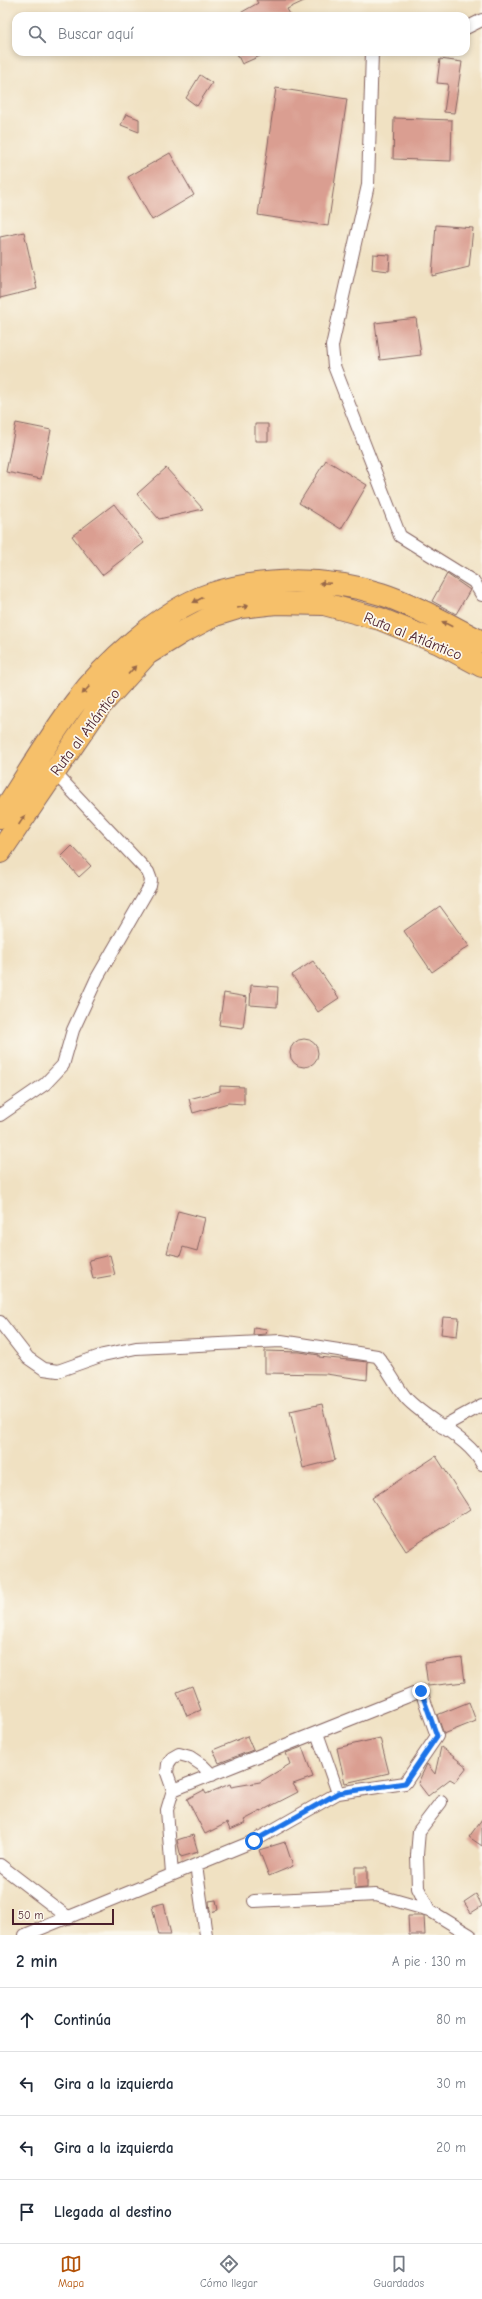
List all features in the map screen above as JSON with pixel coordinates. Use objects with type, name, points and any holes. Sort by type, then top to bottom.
[{"type":"highway","name":"Ruta al Atlántico","points":[[0,817],[75,702],[128,645],[176,611],[207,596],[248,586],[275,583],[331,583],[382,594],[482,642]]},
{"type":"highway","name":"Ruta al Atlántico","points":[[0,852],[99,707],[147,654],[181,632],[215,615],[241,607],[276,603],[324,604],[380,619],[439,643],[482,666]]},
{"type":"street","points":[[470,26],[482,20]]},
{"type":"street","points":[[372,56],[368,185],[332,346],[334,366],[400,536],[474,582],[482,595]]},
{"type":"street","points":[[0,1115],[45,1084],[62,1064],[74,1030],[97,978],[150,886],[151,880],[148,872],[54,772]]},
{"type":"street","points":[[0,1322],[28,1358],[44,1369],[58,1371],[102,1355],[136,1348],[281,1341],[377,1356],[387,1367],[406,1398],[419,1410],[476,1453],[482,1464]]},
{"type":"street","points":[[442,1427],[482,1405]]},
{"type":"street","points":[[25,1935],[254,1841],[338,1793],[405,1783],[437,1736],[421,1691],[212,1776],[173,1790]]},
{"type":"street","points":[[317,1733],[338,1793]]},
{"type":"street","points":[[172,1874],[167,1810],[173,1790],[167,1773],[168,1764],[172,1758],[179,1754],[190,1757],[202,1765],[212,1776]]},
{"type":"street","points":[[429,1910],[418,1888],[417,1855],[419,1831],[440,1802]]},
{"type":"street","points":[[0,1865],[69,1918]]},
{"type":"street","points":[[196,1866],[206,1935]]},
{"type":"street","points":[[254,1901],[376,1895],[429,1910],[470,1935]]},
{"type":"building","points":[[256,0],[306,0],[287,9],[289,12],[242,12],[258,3]]},
{"type":"building","points":[[238,56],[260,56],[242,64]]},
{"type":"building","points":[[440,59],[462,62],[454,113],[444,112],[448,84],[437,83]]},
{"type":"building","points":[[200,75],[212,83],[197,106],[186,98]]},
{"type":"building","points":[[276,88],[347,99],[328,226],[258,215]]},
{"type":"building","points":[[126,114],[139,119],[139,132],[121,125]]},
{"type":"building","points":[[394,118],[452,120],[451,161],[393,159]]},
{"type":"building","points":[[170,153],[194,195],[152,220],[128,177]]},
{"type":"building","points":[[436,225],[473,228],[469,267],[432,276]]},
{"type":"building","points":[[24,232],[37,289],[0,298],[0,237]]},
{"type":"building","points":[[373,254],[390,255],[389,271],[372,269]]},
{"type":"building","points":[[416,318],[421,355],[380,360],[375,323]]},
{"type":"building","points":[[16,423],[51,430],[41,479],[6,472]]},
{"type":"building","points":[[255,424],[268,424],[268,441],[255,441]]},
{"type":"building","points":[[326,460],[367,485],[341,529],[299,503]]},
{"type":"building","points":[[166,468],[203,509],[159,519],[137,494]]},
{"type":"building","points":[[114,504],[144,543],[102,575],[72,536]]},
{"type":"building","points":[[447,574],[470,590],[456,614],[432,601]]},
{"type":"building","points":[[72,846],[91,866],[79,877],[61,857]]},
{"type":"building","points":[[440,906],[469,946],[432,972],[404,931]]},
{"type":"building","points":[[313,961],[339,998],[318,1012],[292,975]]},
{"type":"building","points":[[251,985],[278,987],[277,1007],[250,1005]]},
{"type":"building","points":[[224,993],[247,997],[243,1028],[219,1025]]},
{"type":"building","points":[[304,1039],[314,1043],[318,1053],[314,1063],[304,1067],[294,1063],[290,1053],[294,1043]]},
{"type":"building","points":[[220,1086],[244,1087],[244,1104],[228,1103],[193,1113],[189,1099],[220,1091]]},
{"type":"building","points":[[178,1211],[205,1218],[197,1251],[183,1247],[180,1256],[167,1253]]},
{"type":"building","points":[[110,1255],[115,1275],[93,1279],[89,1260]]},
{"type":"building","points":[[443,1317],[459,1318],[457,1336],[441,1334]]},
{"type":"building","points":[[254,1327],[267,1329],[266,1334],[253,1335]]},
{"type":"building","points":[[265,1351],[300,1352],[319,1355],[319,1357],[368,1362],[367,1380],[326,1374],[265,1373]]},
{"type":"building","points":[[322,1404],[335,1460],[303,1468],[290,1411]]},
{"type":"building","points":[[436,1456],[470,1509],[406,1551],[372,1498]]},
{"type":"building","points":[[462,1658],[465,1682],[428,1686],[425,1663]]},
{"type":"building","points":[[192,1686],[201,1710],[187,1716],[177,1692]]},
{"type":"building","points":[[469,1702],[476,1721],[444,1734],[437,1715]]},
{"type":"building","points":[[247,1736],[253,1750],[219,1763],[213,1750]]},
{"type":"building","points":[[380,1738],[389,1773],[345,1783],[337,1748]]},
{"type":"building","points":[[302,1747],[313,1777],[293,1784],[298,1792],[244,1820],[246,1823],[230,1830],[227,1823],[205,1834],[187,1799],[204,1790],[206,1794],[230,1784],[231,1787],[260,1782],[290,1764],[286,1753]]},
{"type":"building","points":[[441,1747],[467,1767],[455,1782],[450,1779],[428,1796],[418,1783],[427,1764],[435,1774]]},
{"type":"building","points":[[482,1819],[482,1846],[469,1837]]},
{"type":"building","points":[[193,1835],[198,1852],[181,1857],[177,1840]]},
{"type":"building","points":[[285,1842],[293,1866],[269,1876],[259,1850]]},
{"type":"building","points":[[355,1867],[367,1867],[367,1888],[355,1889]]},
{"type":"building","points":[[476,1894],[482,1906],[471,1913],[464,1902]]},
{"type":"building","points":[[216,1900],[218,1910],[210,1912],[209,1901]]},
{"type":"building","points":[[164,1903],[171,1935],[159,1935],[152,1906]]},
{"type":"building","points":[[408,1916],[424,1916],[425,1935],[409,1935]]},
{"type":"route","points":[[254,1841],[338,1793],[405,1783],[437,1736],[421,1691]]}]
